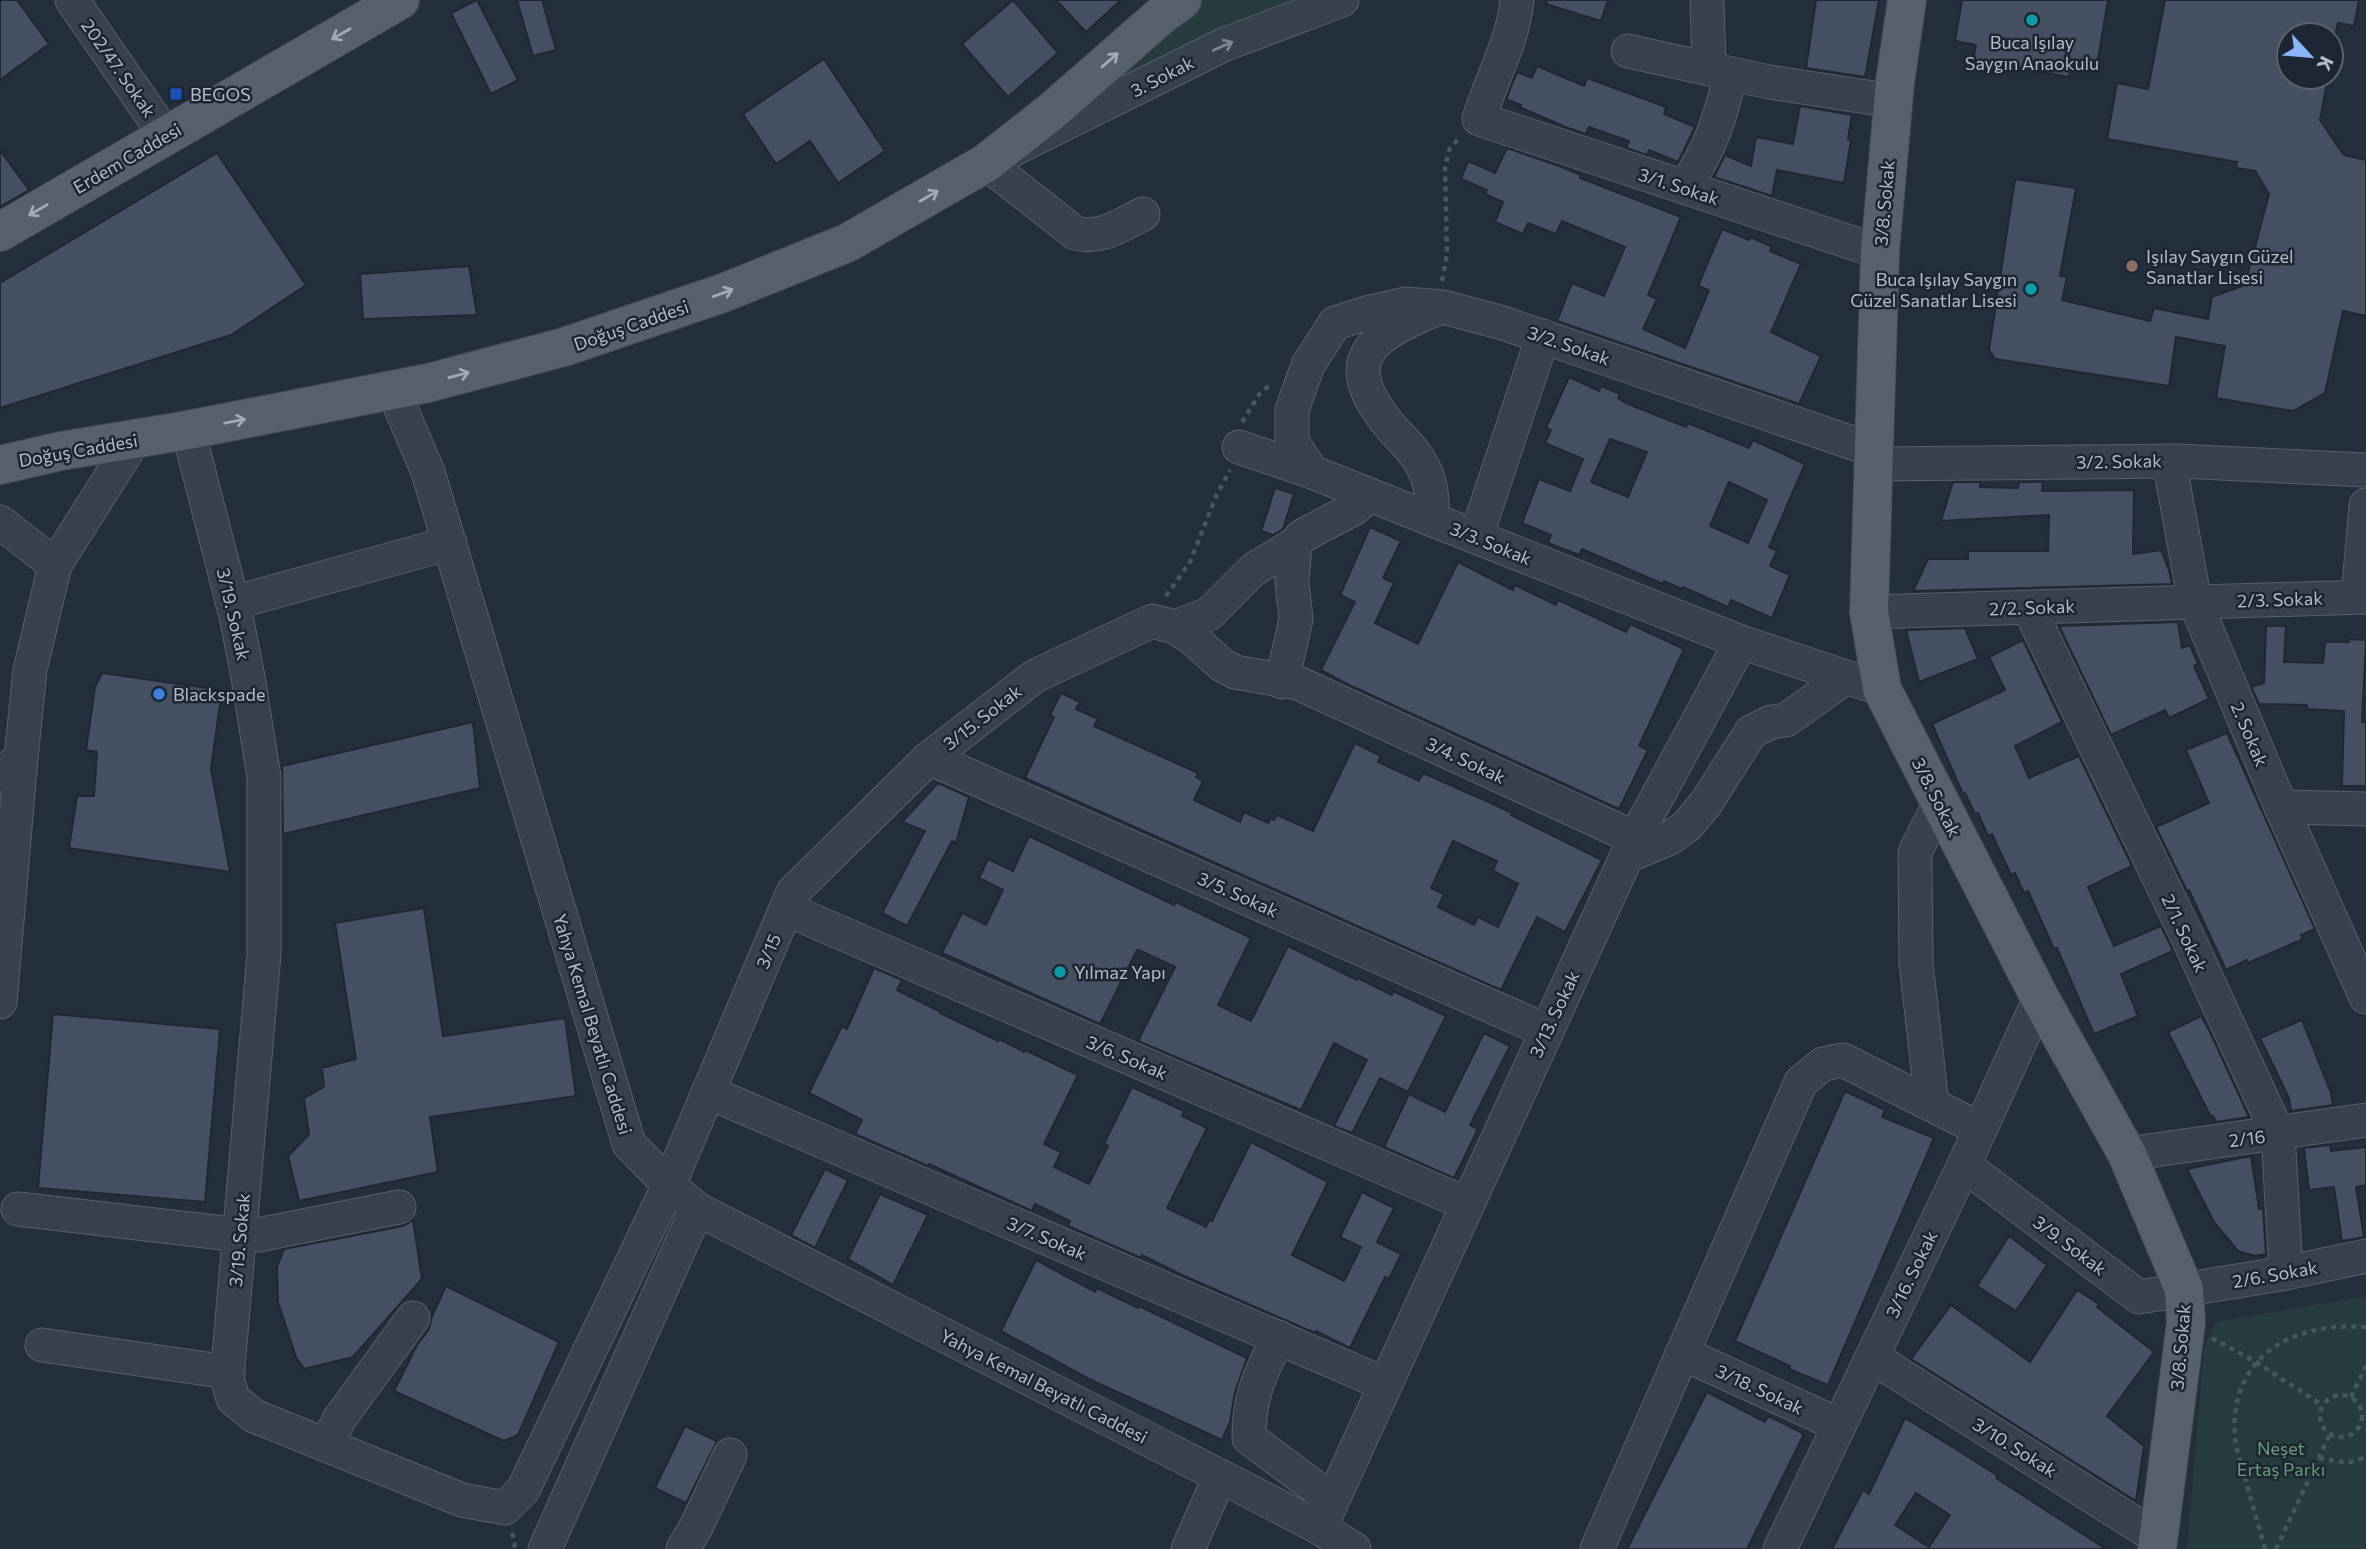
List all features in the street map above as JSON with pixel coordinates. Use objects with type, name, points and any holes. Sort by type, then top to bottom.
[{"type":"main road","name":"Erdem Caddesi","points":[[0,232],[400,0]]},
{"type":"main road","name":"Doğuş Caddesi","points":[[0,465],[61,451],[134,440],[393,390],[564,347],[723,293],[847,243],[986,163],[1052,111],[1182,0]]},
{"type":"main road","name":"3/8. Sokak","points":[[1907,0],[1893,101],[1880,252],[1869,612],[1882,689],[2040,998],[2127,1154],[2185,1306],[2157,1543]]},
{"type":"street","name":"202/47. Sokak","points":[[72,0],[166,136]]},
{"type":"street","name":"3. Sokak","points":[[986,163],[1223,45],[1342,0]]},
{"type":"street","points":[[1479,119],[1511,36],[1517,0]]},
{"type":"street","points":[[1684,187],[1700,165],[1723,108],[1720,71],[1707,0]]},
{"type":"street","points":[[1628,51],[1769,82],[1893,101]]},
{"type":"street","name":"3/1. Sokak","points":[[1479,119],[1880,252]]},
{"type":"street","points":[[986,163],[1075,233],[1088,236],[1099,233],[1143,214]]},
{"type":"street","name":"3/2. Sokak","points":[[1312,472],[1292,442],[1292,410],[1308,365],[1335,323],[1405,304],[1452,309],[1543,336],[1873,457],[2169,461],[2366,470]]},
{"type":"street","points":[[1432,520],[1433,498],[1424,468],[1409,444],[1385,421],[1368,391],[1361,371],[1370,345],[1416,318],[1452,309]]},
{"type":"street","points":[[1476,537],[1543,336]]},
{"type":"street","name":"Yahya Kemal Beyatlı Caddesi","points":[[393,390],[428,472],[629,1144],[697,1209],[1220,1476],[1326,1514],[1354,1549]]},
{"type":"street","name":"3/19. Sokak","points":[[188,430],[233,603],[264,778],[264,954],[227,1378],[233,1399],[254,1416],[462,1500],[505,1508],[523,1490],[669,1185]]},
{"type":"street","points":[[0,1002],[11,766],[54,565],[134,440]]},
{"type":"street","name":"3/3. Sokak","points":[[1239,447],[1312,472],[1741,642]]},
{"type":"street","name":"2. Sokak","points":[[2169,461],[2195,602],[2281,807],[2366,997]]},
{"type":"street","name":"3/15. Sokak","points":[[929,758],[1035,676],[1163,624],[1209,614],[1253,570],[1295,544],[1302,536],[1355,508],[1369,495]]},
{"type":"street","points":[[2362,597],[2366,505]]},
{"type":"street","points":[[0,522],[54,565]]},
{"type":"street","points":[[233,603],[450,543]]},
{"type":"street","points":[[1290,682],[1296,619],[1292,583],[1295,544]]},
{"type":"street","name":"2/3. Sokak","points":[[2195,602],[2362,597]]},
{"type":"street","name":"2/2. Sokak","points":[[1869,612],[2195,602]]},
{"type":"street","name":"2/1. Sokak","points":[[2029,608],[2188,937],[2278,1134],[2286,1273]]},
{"type":"street","name":"3/4. Sokak","points":[[1163,624],[1192,638],[1222,665],[1235,672],[1290,682],[1631,847]]},
{"type":"street","points":[[1741,642],[1882,689]]},
{"type":"street","name":"3/13. Sokak","points":[[1326,1514],[1631,847],[1741,642]]},
{"type":"street","points":[[0,704],[30,670]]},
{"type":"street","points":[[1631,847],[1670,838],[1687,826],[1706,803],[1751,732],[1771,722],[1786,720],[1846,677]]},
{"type":"street","name":"3/15","points":[[669,1185],[793,892],[929,758]]},
{"type":"street","name":"3/5. Sokak","points":[[929,758],[1547,1031]]},
{"type":"street","points":[[1932,1104],[1916,963],[1914,852],[1940,803]]},
{"type":"street","points":[[2281,807],[2366,809]]},
{"type":"street","name":"3/6. Sokak","points":[[786,909],[1467,1204]]},
{"type":"street","name":"3/16. Sokak","points":[[1789,1545],[1839,1425],[1964,1165],[2040,998]]},
{"type":"street","points":[[1597,1549],[1801,1082],[1823,1064],[1843,1060],[1980,1129]]},
{"type":"street","name":"3/7. Sokak","points":[[708,1092],[1385,1384]]},
{"type":"street","name":"2/16","points":[[2127,1154],[2366,1120]]},
{"type":"street","name":"3/9. Sokak","points":[[1964,1165],[2139,1297],[2185,1306]]},
{"type":"street","points":[[18,1209],[258,1235],[399,1207]]},
{"type":"street","points":[[545,1549],[697,1209]]},
{"type":"street","name":"2/6. Sokak","points":[[2185,1306],[2286,1273],[2366,1256]]},
{"type":"street","points":[[326,1445],[340,1418],[413,1318]]},
{"type":"street","points":[[1278,1337],[1254,1388],[1249,1415],[1249,1438],[1326,1514]]},
{"type":"street","points":[[42,1345],[228,1372]]},
{"type":"street","name":"3/18. Sokak","points":[[1682,1353],[1839,1425]]},
{"type":"street","name":"3/10. Sokak","points":[[1872,1357],[2157,1543]]},
{"type":"street","points":[[683,1549],[730,1455]]},
{"type":"street","points":[[1188,1549],[1220,1476]]},
{"type":"path","points":[[1452,309],[1442,285],[1447,254],[1445,167],[1450,148],[1479,119]]},
{"type":"path","points":[[1163,624],[1239,447],[1238,429],[1260,393],[1289,372],[1308,365]]},
{"type":"path","points":[[2185,1306],[2256,1362],[2322,1405]]},
{"type":"path","points":[[2266,1549],[2236,1446],[2234,1430],[2237,1397],[2256,1362],[2276,1344],[2291,1336],[2336,1325],[2366,1326]]},
{"type":"path","points":[[2351,1397],[2365,1368]]},
{"type":"path","points":[[2335,1395],[2351,1397],[2361,1410],[2359,1426],[2347,1436],[2330,1434],[2320,1422],[2322,1405],[2335,1395]]},
{"type":"path","points":[[2277,1549],[2330,1434]]},
{"type":"path","points":[[2319,1458],[2342,1462],[2359,1460],[2366,1456]]},
{"type":"green space","points":[[1198,0],[1307,0],[1101,86]]},
{"type":"green space","name":"Neşet Ertaş Parkı","points":[[2366,1296],[2366,1549],[2187,1549],[2204,1348],[2215,1322]]},
{"type":"building","points":[[0,0],[17,0],[49,44],[0,80]]},
{"type":"building","points":[[477,0],[518,80],[491,94],[451,13]]},
{"type":"building","points":[[517,0],[542,0],[556,50],[533,56]]},
{"type":"building","points":[[1013,0],[1058,53],[1008,97],[962,44]]},
{"type":"building","points":[[1056,0],[1121,0],[1086,32]]},
{"type":"building","points":[[1547,0],[1608,0],[1601,21],[1546,4]]},
{"type":"building","points":[[1816,0],[1879,0],[1865,77],[1806,68]]},
{"type":"building","name":"Buca Işılay Saygın Anaokulu","points":[[1962,0],[2108,0],[2096,71],[2071,67],[2069,77],[1973,60],[1976,45],[1955,41]]},
{"type":"building","points":[[2165,0],[2359,0],[2354,26],[2345,24],[2345,21],[2275,21],[2275,91],[2325,91],[2320,120],[2344,155],[2366,160],[2366,316],[2343,311],[2325,393],[2293,411],[2216,398],[2225,346],[2176,337],[2169,386],[1995,359],[1989,350],[2015,179],[2076,188],[2060,276],[2067,277],[2062,300],[2150,321],[2154,308],[2208,319],[2212,297],[2245,285],[2269,194],[2255,171],[2236,168],[2237,162],[2107,139],[2117,83],[2148,89]]},
{"type":"building","points":[[824,59],[885,151],[838,183],[810,141],[776,164],[743,114]]},
{"type":"building","points":[[1537,66],[1584,86],[1587,78],[1666,107],[1664,114],[1695,127],[1678,162],[1649,150],[1647,155],[1626,148],[1629,141],[1589,127],[1586,134],[1568,128],[1506,99],[1517,72],[1532,78]]},
{"type":"building","points":[[1800,106],[1852,115],[1844,183],[1777,170],[1772,196],[1714,177],[1725,155],[1751,166],[1756,137],[1793,144]]},
{"type":"building","points":[[1507,148],[1562,167],[1581,175],[1580,178],[1681,217],[1648,295],[1657,299],[1643,329],[1685,348],[1709,290],[1698,286],[1722,229],[1749,240],[1751,237],[1772,247],[1770,251],[1801,264],[1771,332],[1821,356],[1799,404],[1557,321],[1572,283],[1604,296],[1625,247],[1562,221],[1556,234],[1528,223],[1523,234],[1495,222],[1503,202],[1485,194],[1487,190],[1461,179],[1468,161],[1495,173]]},
{"type":"building","points":[[0,150],[29,190],[0,207]]},
{"type":"building","points":[[217,153],[306,285],[231,335],[0,408],[0,283]]},
{"type":"building","points":[[469,266],[477,315],[363,319],[360,274]]},
{"type":"building","points":[[1569,377],[1599,391],[1601,386],[1620,394],[1618,398],[1626,403],[1686,427],[1688,423],[1749,448],[1753,440],[1805,464],[1769,547],[1777,551],[1770,566],[1790,575],[1772,618],[1731,600],[1728,607],[1683,587],[1682,589],[1664,581],[1663,584],[1582,549],[1579,555],[1548,543],[1551,535],[1522,523],[1539,479],[1570,491],[1583,459],[1545,443],[1551,430],[1546,428]],"holes":[[[1610,439],[1647,452],[1628,497],[1591,482]],[[1729,482],[1767,500],[1748,543],[1710,526]]]},
{"type":"building","points":[[1953,482],[1980,482],[1980,487],[2018,488],[2019,482],[2043,482],[2042,491],[2134,490],[2133,554],[2161,550],[2172,584],[1913,591],[1928,559],[1968,559],[1968,551],[2048,551],[2049,515],[1941,521]]},
{"type":"building","points":[[1275,488],[1294,494],[1283,529],[1273,535],[1261,531]]},
{"type":"building","points":[[1370,527],[1401,541],[1383,578],[1394,583],[1375,623],[1418,644],[1458,562],[1513,590],[1515,585],[1556,605],[1558,600],[1626,632],[1630,624],[1684,649],[1639,746],[1648,750],[1619,809],[1321,670],[1355,602],[1340,595]]},
{"type":"building","points":[[2178,622],[2182,648],[2190,645],[2198,664],[2194,666],[2209,699],[2169,718],[2165,710],[2111,735],[2059,626]]},
{"type":"building","points":[[2266,626],[2286,626],[2284,662],[2323,663],[2325,642],[2366,640],[2362,722],[2366,722],[2366,786],[2342,786],[2344,711],[2307,709],[2307,705],[2259,704],[2251,687],[2264,683]]},
{"type":"building","points":[[1965,628],[1978,659],[1919,682],[1906,630]]},
{"type":"building","points":[[2023,640],[2062,722],[2015,746],[2029,778],[2079,756],[2132,866],[2088,887],[2114,946],[2161,926],[2173,951],[2121,974],[2138,1016],[2094,1034],[2057,948],[2054,949],[2028,891],[2024,893],[2015,873],[2011,875],[1992,834],[1988,836],[1978,813],[1975,814],[1965,793],[1963,794],[1932,724],[2005,690],[1989,657]]},
{"type":"building","points":[[102,673],[222,690],[211,769],[230,872],[69,848],[77,796],[94,796],[97,752],[86,750],[95,687]]},
{"type":"building","points":[[1061,693],[1080,702],[1076,709],[1098,719],[1094,726],[1198,773],[1196,777],[1203,781],[1194,800],[1240,822],[1244,812],[1268,823],[1277,815],[1313,831],[1355,743],[1381,756],[1378,762],[1419,781],[1423,773],[1512,813],[1511,815],[1602,860],[1565,932],[1537,917],[1501,990],[1025,778],[1054,717],[1050,715]],"holes":[[[1453,841],[1497,861],[1493,871],[1518,884],[1498,927],[1478,917],[1474,925],[1438,907],[1444,894],[1431,888]]]},
{"type":"building","points":[[473,722],[480,788],[283,834],[282,766]]},
{"type":"building","points":[[2227,733],[2315,929],[2301,935],[2303,939],[2226,970],[2156,827],[2209,803],[2186,750]]},
{"type":"building","points":[[938,783],[969,797],[956,843],[952,841],[907,926],[882,913],[925,831],[902,822]]},
{"type":"building","points":[[1029,836],[1174,905],[1176,902],[1251,938],[1218,1005],[1251,1021],[1288,946],[1357,980],[1358,978],[1392,995],[1393,991],[1446,1016],[1408,1092],[1380,1078],[1352,1133],[1334,1126],[1367,1060],[1334,1043],[1301,1110],[1138,1041],[1175,967],[1139,950],[1100,1024],[942,953],[962,913],[986,925],[1003,890],[979,878],[988,859],[1013,871]]},
{"type":"building","points":[[424,908],[443,1036],[565,1018],[576,1096],[430,1117],[438,1172],[299,1201],[288,1156],[309,1135],[304,1098],[324,1087],[322,1068],[356,1059],[335,923]]},
{"type":"building","points":[[874,968],[902,980],[897,990],[940,1013],[1078,1075],[1044,1144],[1061,1152],[1054,1167],[1089,1184],[1108,1146],[1104,1144],[1132,1087],[1184,1111],[1182,1116],[1207,1128],[1167,1208],[1206,1227],[1209,1220],[1212,1221],[1251,1142],[1328,1182],[1292,1255],[1344,1281],[1361,1247],[1340,1237],[1362,1192],[1394,1208],[1377,1242],[1401,1254],[1389,1279],[1385,1277],[1350,1348],[1142,1255],[1141,1258],[1068,1226],[1070,1221],[1035,1204],[1032,1211],[855,1134],[862,1120],[809,1093],[842,1026],[847,1029]]},
{"type":"building","points":[[53,1014],[220,1029],[205,1202],[38,1188]]},
{"type":"building","points":[[2201,1016],[2249,1117],[2216,1122],[2213,1116],[2211,1117],[2168,1032]]},
{"type":"building","points":[[2302,1020],[2331,1093],[2333,1105],[2291,1111],[2289,1098],[2260,1038]]},
{"type":"building","points":[[1484,1033],[1510,1046],[1470,1125],[1478,1129],[1454,1178],[1384,1147],[1409,1094],[1445,1112]]},
{"type":"building","points":[[1845,1091],[1885,1110],[1882,1117],[1934,1138],[1828,1385],[1789,1369],[1790,1366],[1735,1341]]},
{"type":"building","points":[[2330,1145],[2331,1151],[2366,1147],[2366,1185],[2356,1187],[2364,1237],[2342,1241],[2334,1187],[2309,1190],[2304,1148]]},
{"type":"building","points":[[2251,1156],[2259,1209],[2263,1208],[2266,1254],[2255,1256],[2238,1251],[2214,1222],[2187,1169]]},
{"type":"building","points":[[825,1169],[848,1180],[815,1248],[791,1235]]},
{"type":"building","points":[[880,1194],[928,1215],[893,1285],[848,1259]]},
{"type":"building","points":[[413,1220],[422,1279],[353,1357],[304,1369],[296,1357],[278,1302],[277,1267],[284,1249],[403,1226]]},
{"type":"building","points":[[2009,1236],[2047,1265],[2016,1311],[1977,1286]]},
{"type":"building","points":[[1036,1260],[1095,1292],[1097,1288],[1138,1308],[1139,1306],[1247,1358],[1235,1392],[1230,1422],[1222,1440],[1089,1379],[1001,1331]]},
{"type":"building","points":[[446,1286],[559,1342],[518,1435],[504,1441],[394,1391],[417,1345],[429,1329]]},
{"type":"building","points":[[2077,1290],[2099,1304],[2097,1307],[2154,1352],[2107,1416],[2144,1446],[2136,1501],[1911,1359],[1951,1305],[2030,1362]]},
{"type":"building","points":[[1707,1392],[1765,1422],[1768,1416],[1804,1434],[1747,1549],[1627,1549]]},
{"type":"building","points":[[1905,1418],[1998,1476],[1996,1478],[2106,1549],[1832,1549],[1863,1490],[1869,1494]],"holes":[[[1916,1493],[1950,1515],[1929,1547],[1895,1525]]]},
{"type":"building","points":[[685,1426],[717,1441],[686,1503],[655,1488]]},
{"type":"place","name":"Buca Işılay Saygın Anaokulu","points":[[2032,20]]},
{"type":"place","name":"BEGOS","points":[[176,94]]},
{"type":"place","name":"Işılay Saygın Güzel Sanatlar Lisesi","points":[[2132,266]]},
{"type":"place","name":"Buca Işılay Saygın Güzel Sanatlar Lisesi","points":[[2031,289]]},
{"type":"place","name":"Blackspade","points":[[159,694]]},
{"type":"place","name":"Yılmaz Yapı","points":[[1060,972]]}]
